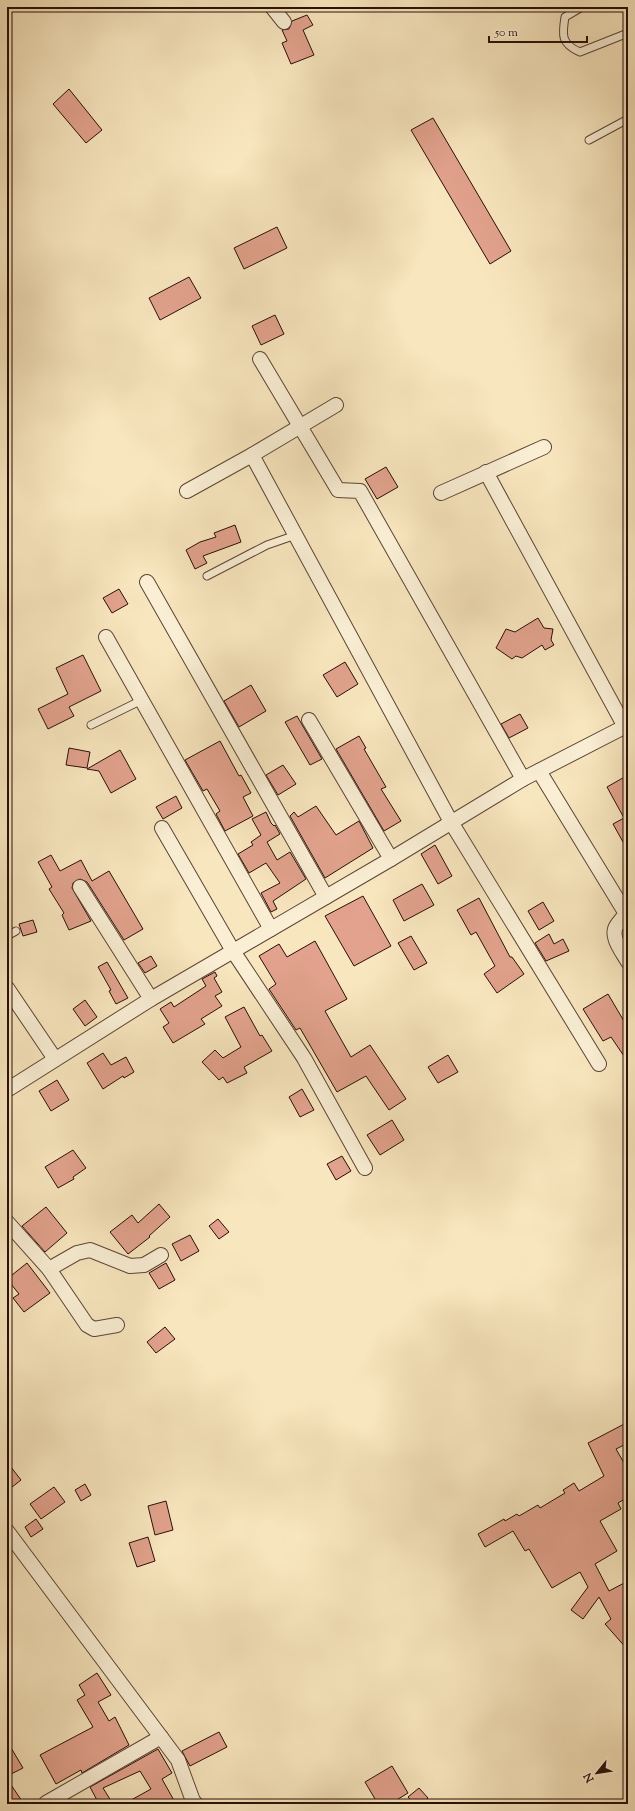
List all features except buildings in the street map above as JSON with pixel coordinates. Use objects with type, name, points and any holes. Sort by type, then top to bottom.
[{"type":"street","points":[[272,7],[284,22]]},
{"type":"street","points":[[260,359],[338,490],[360,491],[523,779]]},
{"type":"street","points":[[187,491],[252,455],[336,405]]},
{"type":"street","points":[[441,493],[544,447]]},
{"type":"street","points":[[252,455],[451,822],[599,1064]]},
{"type":"street","points":[[7,1090],[151,999],[391,859],[523,779],[626,726],[486,472]]},
{"type":"street","points":[[147,582],[326,897]]},
{"type":"street","points":[[106,636],[271,929]]},
{"type":"street","points":[[309,720],[391,859]]},
{"type":"street","points":[[539,770],[625,912],[625,915],[614,928],[614,934],[628,962]]},
{"type":"street","points":[[162,828],[233,951],[304,1058],[366,1168]]},
{"type":"street","points":[[80,886],[151,999]]},
{"type":"street","points":[[7,988],[56,1059]]},
{"type":"street","points":[[7,1222],[49,1269],[87,1325],[94,1329],[117,1325]]},
{"type":"street","points":[[49,1269],[77,1253],[90,1250],[130,1266],[144,1265],[161,1255]]},
{"type":"street","points":[[7,1531],[178,1760],[193,1801],[196,1804]]},
{"type":"street","points":[[46,1803],[161,1737]]},
{"type":"lane","points":[[582,7],[565,16],[564,38],[569,47],[580,52],[628,33]]},
{"type":"lane","points":[[589,140],[628,119]]},
{"type":"lane","points":[[207,576],[267,545],[296,535]]},
{"type":"lane","points":[[91,725],[142,700]]},
{"type":"lane","points":[[7,936],[16,931]]}]
